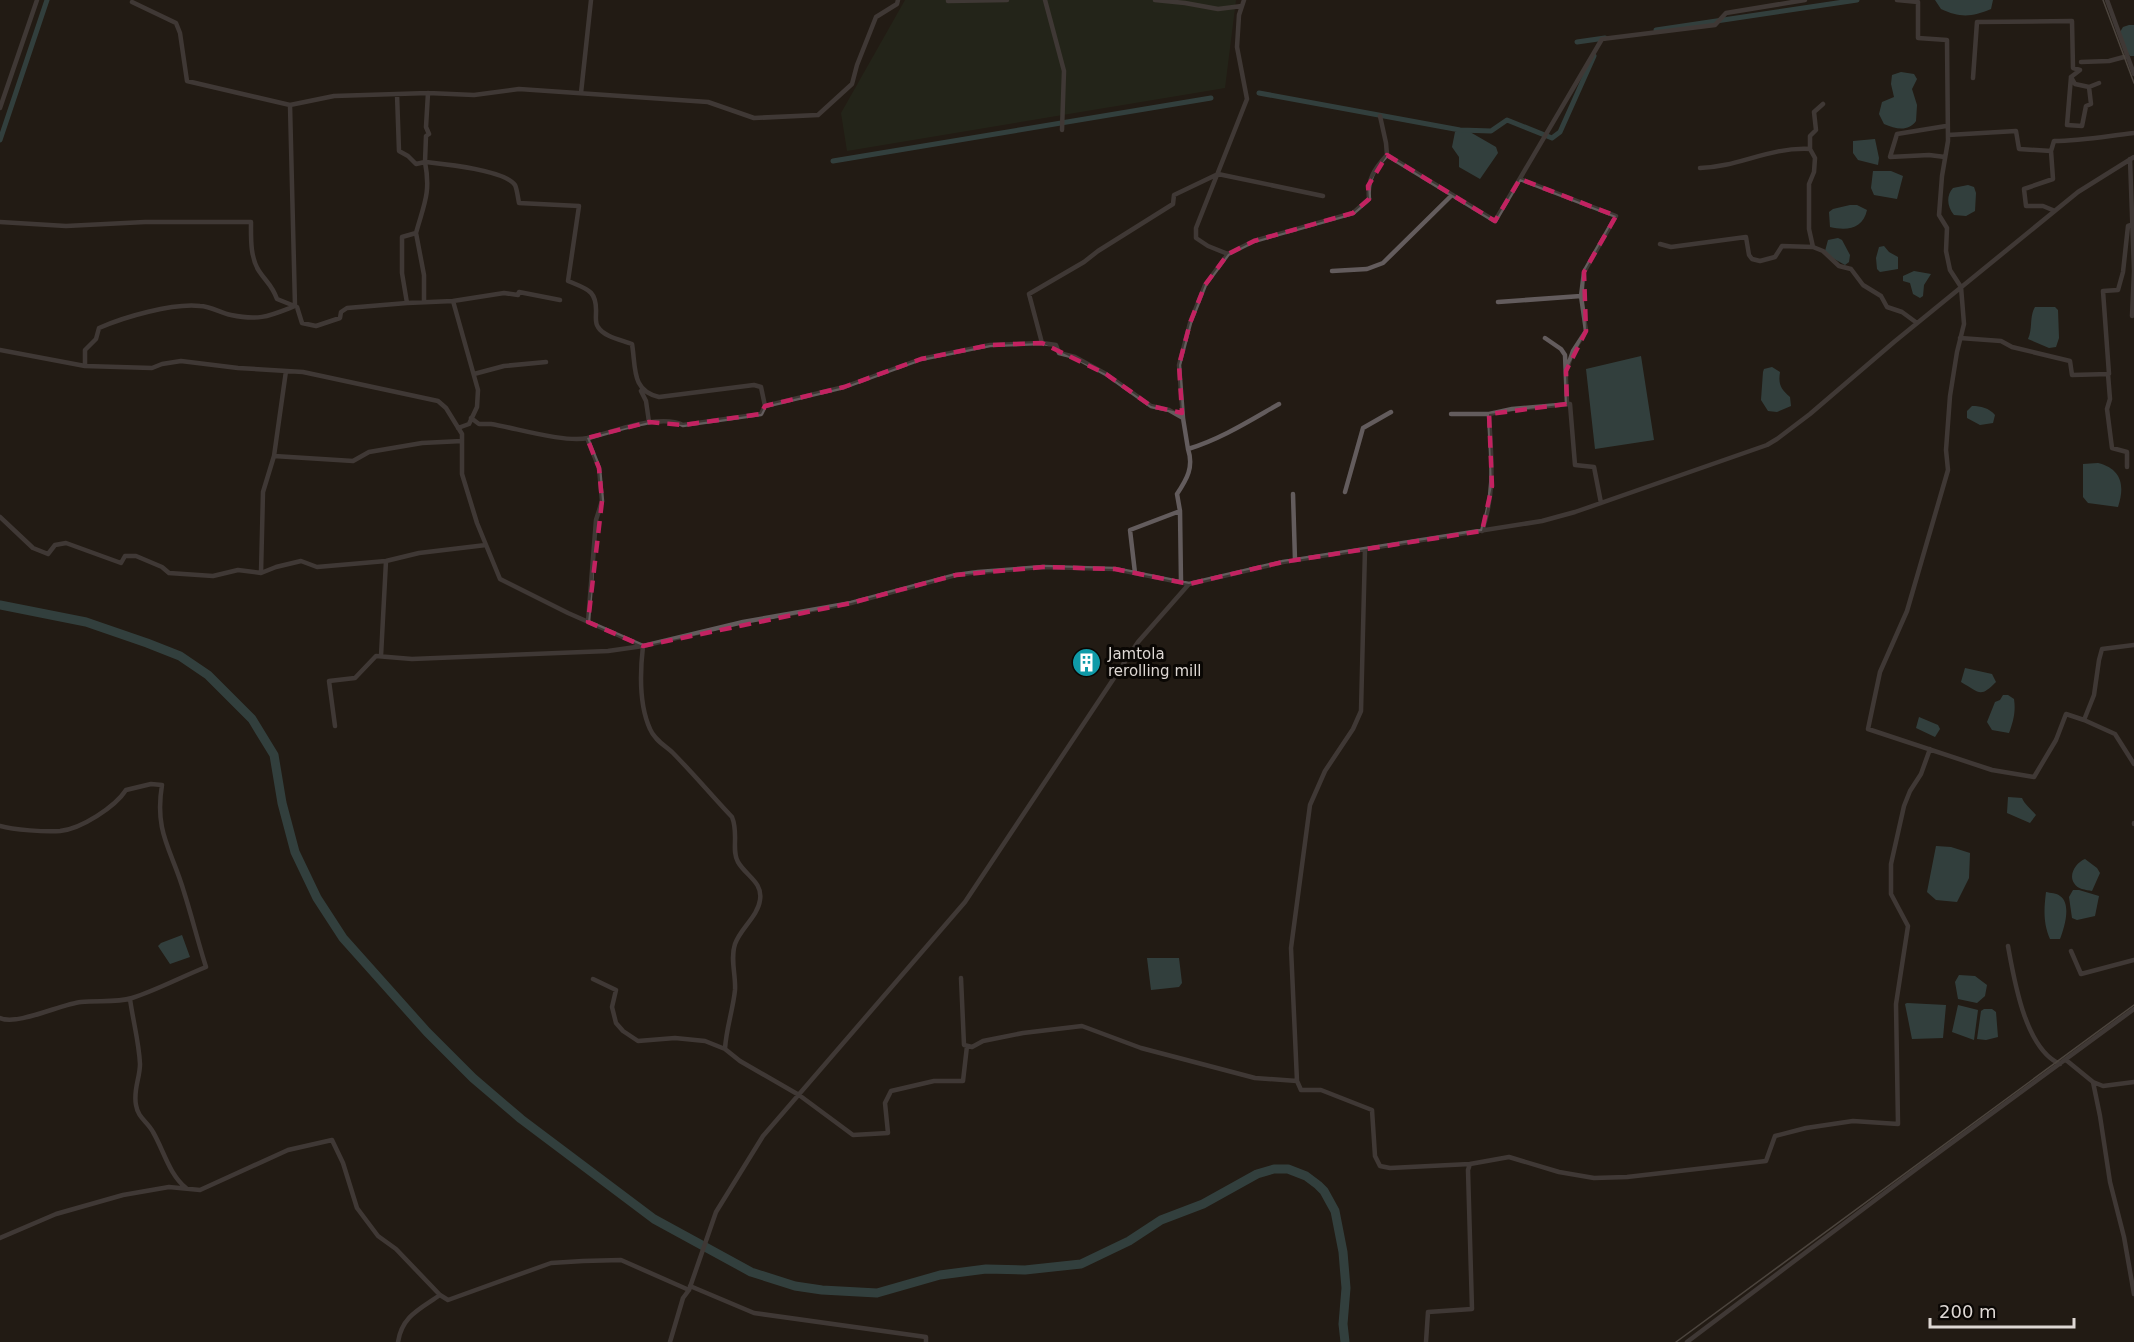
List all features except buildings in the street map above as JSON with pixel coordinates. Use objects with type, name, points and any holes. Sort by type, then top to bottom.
[{"type":"street","points":[[0,108],[37,0]]},
{"type":"street","points":[[581,93],[591,0]]},
{"type":"street","points":[[131,1],[176,23],[181,37],[187,81],[291,105],[334,96],[474,94],[519,89],[708,102],[754,118],[818,115],[852,84],[876,17],[897,4],[898,0]]},
{"type":"street","points":[[948,1],[1007,0]]},
{"type":"street","points":[[1045,0],[1064,70],[1062,130]]},
{"type":"street","points":[[1155,0],[1218,9],[1242,6]]},
{"type":"street","points":[[1228,254],[1196,238],[1196,228],[1247,99],[1237,47],[1239,15],[1244,0]]},
{"type":"street","points":[[1387,155],[1495,221],[1602,39],[1715,25],[1726,13],[1805,0]]},
{"type":"street","points":[[1897,0],[1918,2],[1918,38],[1947,40],[1948,135],[1939,215],[1947,228],[1946,251],[1950,270],[1961,287],[1964,324],[1950,396],[1946,450],[1948,470],[1907,611],[1880,672],[1868,729],[1992,770],[2034,777],[2056,740],[2066,714],[2115,734],[2134,764]]},
{"type":"street","points":[[2107,0],[2134,74]]},
{"type":"street","points":[[1973,78],[1977,22],[2072,21],[2073,68],[2080,70],[2071,77],[2067,125],[2082,126],[2086,106],[2091,104],[2089,87]]},
{"type":"street","points":[[2081,62],[2109,61],[2124,57]]},
{"type":"street","points":[[2071,77],[2075,84],[2089,87],[2099,83]]},
{"type":"street","points":[[424,302],[424,274],[416,233],[428,192],[425,162],[426,136],[429,134],[426,127],[428,93]]},
{"type":"street","points":[[397,94],[399,151],[416,164],[425,162],[488,172],[509,180],[515,185],[519,203],[579,206],[568,281],[589,289],[595,298],[596,322],[599,329],[611,337],[632,344],[649,422]]},
{"type":"street","points":[[1813,247],[1809,229],[1809,184],[1814,172],[1815,158],[1810,149],[1810,136],[1816,130],[1814,112],[1823,104]]},
{"type":"street","points":[[291,105],[295,306],[302,323],[316,326],[340,318],[341,312],[347,308],[453,301],[504,293],[518,295],[519,292],[561,300]]},
{"type":"street","points":[[1181,582],[1180,511],[1177,494],[1188,477],[1191,460],[1183,418],[1179,365],[1190,323],[1205,285],[1228,254],[1254,241],[1353,213],[1369,199],[1368,186],[1375,168],[1387,155],[1380,116]]},
{"type":"street","points":[[1945,157],[1929,155],[1890,157],[1897,134],[1946,126]]},
{"type":"street","points":[[1948,135],[2016,131],[2019,149],[2051,151]]},
{"type":"street","points":[[2055,211],[2043,206],[2026,206],[2024,189],[2053,179],[2051,151],[2054,141],[2078,141],[2134,133]]},
{"type":"street","points":[[1700,168],[1715,167],[1779,150],[1810,149]]},
{"type":"street","points":[[335,726],[329,681],[355,678],[376,656],[412,658],[608,651],[643,646],[743,622],[851,603],[956,575],[1043,567],[1115,569],[1189,584],[1295,560],[1542,521],[1601,503],[1767,445],[1777,439],[2078,192],[2132,158]]},
{"type":"street","points":[[2132,158],[2134,271],[2132,316]]},
{"type":"street","points":[[1042,343],[1029,294],[1084,262],[1173,204],[1174,195],[1218,174],[1323,196]]},
{"type":"street","points":[[1520,178],[1616,216],[1584,272],[1581,296],[1586,331],[1573,351],[1566,371]]},
{"type":"street","points":[[1332,271],[1367,269],[1383,263],[1452,195]]},
{"type":"street","points":[[0,222],[66,226],[145,222],[251,222],[252,255],[257,269],[272,286],[277,299],[295,306]]},
{"type":"street","points":[[2127,467],[2127,452],[2112,448],[2107,409],[2110,399],[2103,291],[2118,290],[2123,272],[2128,226],[2132,225]]},
{"type":"street","points":[[407,303],[402,273],[402,237],[416,233]]},
{"type":"street","points":[[1660,244],[1671,247],[1746,237],[1749,255],[1752,259],[1760,261],[1775,257],[1782,246],[1813,247],[1823,251],[1839,266],[1851,269],[1863,285],[1881,296],[1887,307],[1902,312],[1917,323]]},
{"type":"street","points":[[1497,302],[1581,296]]},
{"type":"street","points":[[453,301],[478,390],[477,407],[469,424],[458,428]]},
{"type":"street","points":[[85,366],[85,350],[96,339],[99,328],[114,322],[179,306],[201,306],[231,315],[263,318],[295,306]]},
{"type":"street","points":[[1545,338],[1565,354],[1567,404],[1570,404],[1575,465],[1594,467],[1601,503]]},
{"type":"street","points":[[1960,338],[2001,341],[2012,347],[2070,361],[2072,375],[2108,374]]},
{"type":"street","points":[[765,406],[844,387],[921,359],[990,345],[1042,343],[1056,345],[1059,353],[1075,357],[1106,374],[1151,406],[1168,410],[1183,418]]},
{"type":"street","points":[[0,350],[85,366],[152,368],[181,361],[238,368],[303,372],[438,401],[446,408],[462,434],[462,474],[477,523],[500,579],[643,646]]},
{"type":"street","points":[[474,374],[504,366],[546,362]]},
{"type":"street","points":[[261,573],[264,492],[274,456],[286,371]]},
{"type":"street","points":[[471,418],[479,424],[491,424],[572,439],[587,438],[649,422],[677,422],[683,425],[717,422],[761,414],[765,406],[761,387],[754,385],[658,397],[645,393],[640,388]]},
{"type":"street","points":[[1188,449],[1229,433],[1279,404]]},
{"type":"street","points":[[1450,414],[1489,414],[1512,409],[1567,404]]},
{"type":"street","points":[[1345,492],[1363,428],[1391,412]]},
{"type":"street","points":[[1482,531],[1492,486],[1489,414]]},
{"type":"street","points":[[587,438],[599,468],[602,501],[596,520],[588,622]]},
{"type":"street","points":[[274,456],[353,460],[369,452],[422,443],[462,441]]},
{"type":"street","points":[[1293,494],[1295,560]]},
{"type":"street","points":[[1135,573],[1130,530],[1180,511]]},
{"type":"street","points":[[0,517],[33,548],[48,554],[56,544],[66,543],[121,563],[125,556],[136,556],[162,567],[169,573],[213,576],[238,570],[261,573],[301,561],[316,567],[386,561],[419,553],[486,545]]},
{"type":"street","points":[[1365,549],[1361,711],[1353,729],[1324,771],[1310,805],[1291,948],[1297,1081],[1301,1090],[1321,1090],[1372,1110],[1375,1156],[1380,1166],[1390,1168],[1470,1164],[1509,1157],[1559,1172],[1594,1178],[1627,1177],[1766,1161],[1775,1136],[1806,1128],[1853,1121],[1898,1124],[1896,1005],[1908,926],[1891,894],[1891,864],[1904,806],[1910,791],[1922,774],[1930,749]]},
{"type":"street","points":[[381,656],[386,561]]},
{"type":"street","points":[[670,1342],[682,1298],[690,1288],[717,1212],[763,1136],[965,902],[1138,642],[1189,584]]},
{"type":"street","points":[[2084,720],[2094,695],[2098,660],[2102,649],[2134,645]]},
{"type":"street","points":[[643,646],[642,683],[650,728],[654,736],[673,753],[732,817],[736,828],[737,859],[742,868],[757,882],[760,890],[759,905],[740,933],[732,953],[734,993],[725,1049]]},
{"type":"street","points":[[0,826],[62,831],[103,812],[121,798],[126,790],[151,784],[162,785],[161,826],[184,890],[193,930],[206,968],[130,999],[99,1003],[81,1002],[17,1019],[3,1020],[0,1018]]},
{"type":"street","points":[[2008,946],[2016,990],[2028,1023],[2046,1055],[2060,1064]]},
{"type":"street","points":[[2071,951],[2081,974],[2134,960]]},
{"type":"street","points":[[961,978],[964,1045],[972,1047],[983,1041],[1023,1033],[1082,1026],[1142,1048],[1255,1078],[1297,1081]]},
{"type":"street","points":[[593,979],[616,990],[612,1007],[616,1023],[622,1031],[638,1041],[675,1038],[705,1041],[725,1049],[740,1061],[799,1095],[853,1135],[885,1134],[888,1130],[885,1103],[891,1091],[934,1081],[963,1081],[968,1046]]},
{"type":"street","points":[[130,999],[139,1046],[140,1068],[135,1090],[138,1116],[152,1130],[178,1182],[186,1188]]},
{"type":"street","points":[[1688,1342],[1915,1170],[2134,1009]]},
{"type":"street","points":[[2066,1060],[2092,1082],[2103,1086],[2134,1082]]},
{"type":"street","points":[[2092,1082],[2134,1294]]},
{"type":"street","points":[[0,1238],[56,1214],[112,1198],[169,1187],[200,1190],[288,1150],[332,1140],[343,1163],[357,1208],[378,1236],[396,1249],[448,1300],[551,1263],[621,1260],[754,1313],[926,1337],[926,1342]]},
{"type":"street","points":[[1426,1342],[1428,1312],[1472,1309],[1468,1170],[1470,1164]]},
{"type":"street","points":[[398,1342],[400,1329],[410,1316],[440,1294]]},
{"type":"highlighted area","points":[[1387,155],[1495,221],[1520,179],[1616,216],[1584,272],[1586,331],[1566,371],[1567,404],[1489,414],[1492,486],[1482,531],[1283,562],[1189,584],[1115,569],[1043,567],[956,575],[851,603],[643,646],[588,622],[602,501],[599,468],[587,438],[649,422],[683,425],[761,414],[765,406],[844,387],[921,359],[990,345],[1042,343],[1106,374],[1151,406],[1182,413],[1179,365],[1190,323],[1205,285],[1228,254],[1254,241],[1353,213],[1369,199],[1368,186]]},
{"type":"green space","points":[[905,0],[1236,0],[1225,88],[847,151],[841,113]]},
{"type":"water","points":[[1935,0],[1993,0],[1991,9],[1978,14],[1966,15],[1954,14],[1941,9]]},
{"type":"water","points":[[2134,25],[2134,56],[2130,56],[2127,51],[2120,32],[2123,27]]},
{"type":"water","points":[[1901,72],[1914,74],[1917,79],[1912,89],[1917,105],[1916,121],[1906,128],[1884,124],[1879,114],[1882,102],[1894,97],[1891,84],[1892,75]]},
{"type":"water","points":[[1455,132],[1470,132],[1496,147],[1498,153],[1480,179],[1459,167],[1459,157],[1452,147]]},
{"type":"water","points":[[1875,139],[1878,165],[1858,160],[1853,153],[1853,141]]},
{"type":"water","points":[[1873,171],[1891,171],[1903,176],[1897,199],[1874,195],[1871,188]]},
{"type":"water","points":[[1968,185],[1974,187],[1976,193],[1975,211],[1966,216],[1954,215],[1949,205],[1949,194],[1953,188]]},
{"type":"water","points":[[1857,205],[1867,210],[1862,221],[1848,228],[1830,227],[1829,212]]},
{"type":"water","points":[[1838,238],[1842,240],[1850,255],[1849,262],[1845,265],[1829,256],[1825,251],[1828,240]]},
{"type":"water","points":[[1884,246],[1898,257],[1898,269],[1880,272],[1877,269],[1876,258],[1879,247]]},
{"type":"water","points":[[1914,271],[1931,274],[1924,285],[1923,296],[1920,298],[1913,294],[1910,283],[1903,281],[1903,276]]},
{"type":"water","points":[[2035,307],[2055,307],[2058,310],[2059,338],[2056,347],[2049,348],[2028,339]]},
{"type":"water","points":[[1641,356],[1654,440],[1595,449],[1586,369]]},
{"type":"water","points":[[1772,367],[1780,372],[1780,384],[1790,397],[1791,406],[1777,412],[1768,411],[1761,400],[1764,369]]},
{"type":"water","points":[[1972,406],[1985,408],[1993,413],[1995,415],[1993,423],[1980,425],[1967,418],[1967,411]]},
{"type":"water","points":[[2098,463],[2112,469],[2120,479],[2121,492],[2118,507],[2088,503],[2083,497],[2083,464]]},
{"type":"water","points":[[1965,668],[1992,674],[1996,682],[1983,692],[1976,691],[1961,682]]},
{"type":"water","points":[[2003,695],[2014,699],[2014,717],[2009,733],[1992,730],[1987,722],[1995,702]]},
{"type":"water","points":[[1919,717],[1938,725],[1940,729],[1935,737],[1916,728]]},
{"type":"water","points":[[2008,797],[2022,798],[2036,815],[2030,823],[2007,813]]},
{"type":"water","points":[[1936,846],[1951,847],[1970,853],[1969,878],[1957,902],[1936,900],[1927,892]]},
{"type":"water","points":[[2085,859],[2100,873],[2092,891],[2077,887],[2072,880],[2074,869]]},
{"type":"water","points":[[2073,890],[2099,896],[2095,916],[2077,920],[2072,918],[2069,897]]},
{"type":"water","points":[[2046,892],[2059,895],[2066,905],[2066,917],[2060,939],[2050,939],[2046,927]]},
{"type":"water","points":[[182,935],[190,957],[170,964],[158,946]]},
{"type":"water","points":[[1147,958],[1179,958],[1182,983],[1179,987],[1151,990]]},
{"type":"water","points":[[1959,975],[1975,976],[1987,985],[1985,996],[1977,1003],[1958,999],[1955,982]]},
{"type":"water","points":[[1905,1004],[1946,1005],[1943,1038],[1912,1039]]},
{"type":"water","points":[[1958,1005],[1978,1010],[1974,1040],[1952,1032]]},
{"type":"water","points":[[1992,1009],[1996,1012],[1998,1037],[1986,1040],[1977,1039],[1981,1011]]},
{"type":"waterway","points":[[0,140],[47,0]]},
{"type":"waterway","points":[[1656,30],[1857,0]]},
{"type":"waterway","points":[[1577,42],[1605,38]]},
{"type":"waterway","points":[[1259,93],[1460,130],[1491,131],[1507,120],[1552,138],[1560,132],[1594,56]]},
{"type":"waterway","points":[[833,161],[1211,98]]},
{"type":"waterway","points":[[0,605],[86,622],[180,656],[208,675],[252,719],[274,755],[282,803],[295,852],[317,898],[343,938],[427,1032],[473,1078],[521,1119],[654,1219],[751,1272],[795,1286],[877,1293],[940,1275],[986,1269],[1025,1270],[1081,1264],[1129,1241],[1161,1220],[1203,1204],[1257,1174],[1274,1169],[1288,1169],[1306,1176],[1318,1185],[1335,1211],[1343,1252],[1346,1288],[1343,1324],[1345,1342]]},
{"type":"railway","points":[[2103,0],[2134,83]]},
{"type":"railway","points":[[1676,1342],[2134,1005]]},
{"type":"place","name":"Jamtola rerolling mill","points":[[1087,663]]}]
